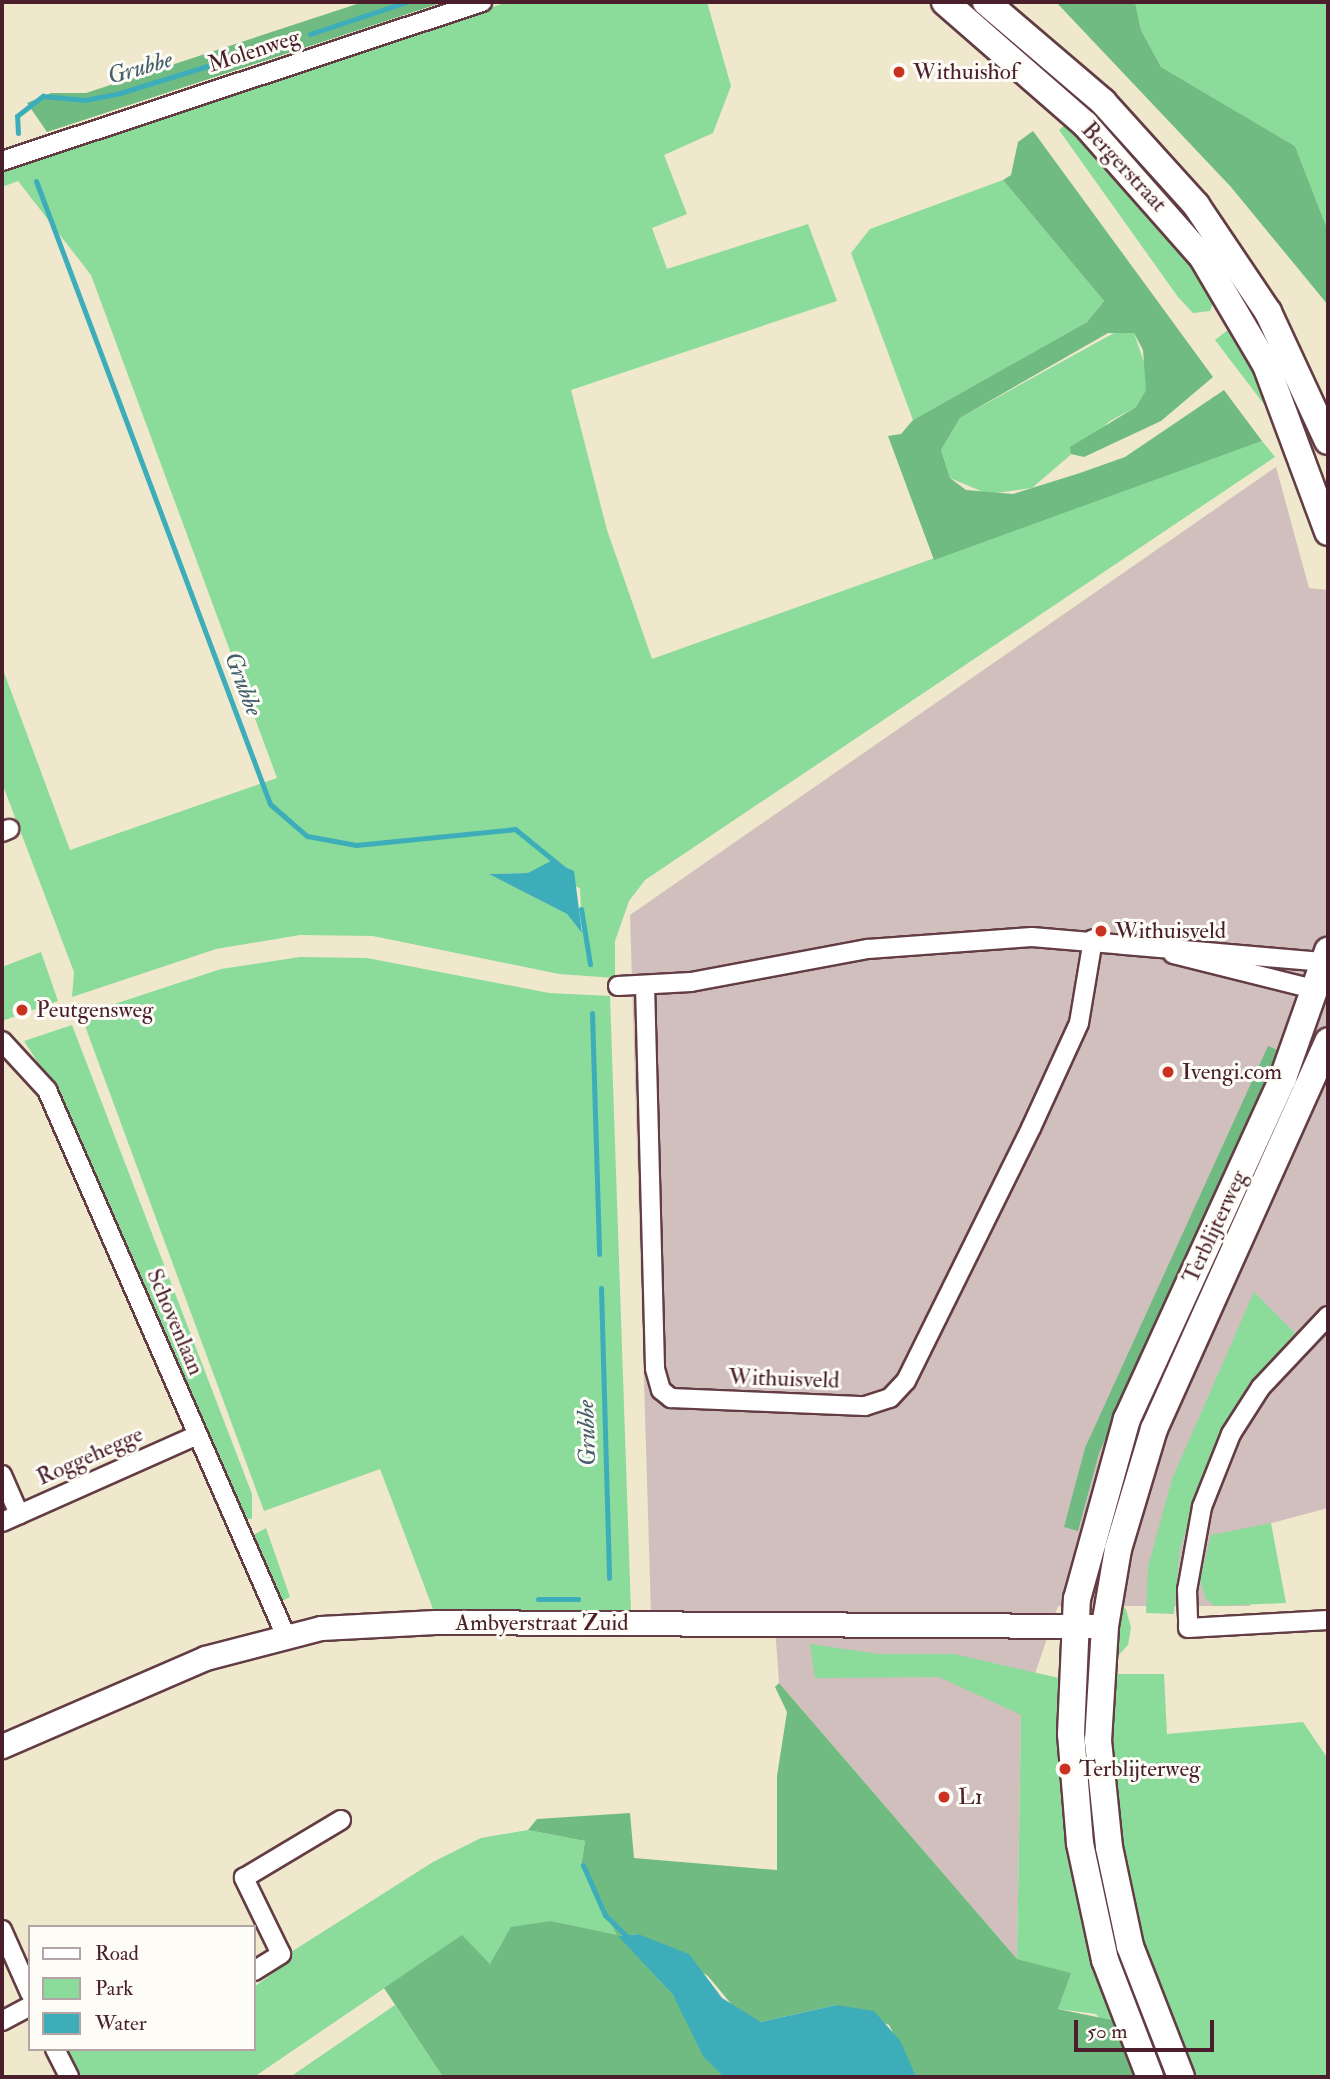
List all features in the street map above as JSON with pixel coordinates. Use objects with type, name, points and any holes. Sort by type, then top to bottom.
[{"type":"main road","name":"Bergerstraat","points":[[945,2],[1085,124],[1147,188],[1222,285],[1266,365],[1328,532]]},
{"type":"main road","name":"Bergerstraat","points":[[986,2],[1103,102],[1164,166],[1233,254],[1290,352],[1328,441]]},
{"type":"main road","name":"Terblijterweg","points":[[1150,2077],[1119,2006],[1086,1879],[1071,1734],[1075,1627],[1091,1536],[1127,1419],[1323,991],[1327,959]]},
{"type":"main road","name":"Terblijterweg","points":[[1181,2077],[1130,1946],[1109,1847],[1098,1741],[1105,1626],[1118,1549],[1154,1429],[1328,1041]]},
{"type":"street","name":"Molenweg","points":[[2,161],[482,2]]},
{"type":"street","points":[[618,986],[645,985],[906,945],[1093,939],[1160,949],[1327,959]]},
{"type":"street","name":"Withuisveld","points":[[645,985],[655,1369],[662,1390],[671,1398],[865,1406],[890,1398],[906,1381],[1031,1128],[1079,1023],[1093,939]]},
{"type":"street","points":[[1160,949],[1323,991]]},
{"type":"street","name":"Schovenlaan","points":[[2,1041],[47,1090],[285,1634]]},
{"type":"street","points":[[1328,1317],[1261,1387],[1218,1461],[1192,1546],[1188,1628],[1328,1620]]},
{"type":"street","name":"Roggehegge","points":[[2,1522],[197,1436]]},
{"type":"street","points":[[2,1475],[19,1514]]},
{"type":"street","name":"Ambyerstraat Zuid","points":[[2,1746],[205,1658],[285,1634],[435,1622],[1105,1626]]},
{"type":"street","points":[[256,1970],[281,1954],[244,1878],[341,1820]]},
{"type":"street","points":[[2,1930],[28,1988]]},
{"type":"street","points":[[2,2021],[28,2007]]},
{"type":"street","points":[[56,2051],[69,2077]]},
{"type":"shaded area","points":[[1276,467],[1309,588],[1328,590],[1328,1508],[1250,1529],[1250,1606],[1058,1606],[1021,1715],[1017,1959],[779,1683],[774,1612],[651,1614],[630,915]]},
{"type":"green space","points":[[363,2],[444,2],[47,132],[27,103],[51,93],[86,93]]},
{"type":"green space","points":[[508,2],[707,2],[731,86],[713,133],[664,155],[687,214],[652,228],[667,269],[808,224],[837,301],[571,390],[607,530],[652,659],[1262,441],[1275,457],[645,880],[629,901],[615,941],[615,978],[559,974],[373,936],[300,935],[216,949],[72,997],[74,972],[2,783],[2,667],[70,850],[277,778],[91,275],[18,181],[2,187],[2,166]],"holes":[[[528,873],[580,888],[582,932],[567,914],[490,874]]]},
{"type":"green space","points":[[1056,2],[1135,2],[1141,30],[1161,67],[1295,146],[1328,231],[1328,305],[1231,187]]},
{"type":"green space","points":[[1135,2],[1328,2],[1328,231],[1295,146],[1161,67],[1141,30]]},
{"type":"green space","points":[[1066,124],[1168,233],[1207,287],[1214,301],[1210,311],[1193,313],[1178,297],[1059,130]]},
{"type":"green space","points":[[1033,131],[1213,377],[1161,421],[1084,457],[1071,454],[1070,447],[1136,407],[1146,390],[1143,350],[1134,333],[1108,333],[960,418],[941,450],[950,478],[966,490],[1013,494],[1080,473],[1125,457],[1224,390],[1262,441],[934,560],[888,436],[901,434],[913,420],[1087,322],[1104,301],[1003,180],[1011,175],[1018,142]]},
{"type":"green space","points":[[1003,180],[1104,301],[1087,322],[913,420],[851,253],[870,229]]},
{"type":"green space","points":[[1123,328],[1134,333],[1146,368],[1146,390],[1136,407],[1110,421],[1032,488],[988,494],[950,478],[941,450],[960,418]]},
{"type":"green space","points":[[1229,329],[1272,407],[1279,424],[1215,340]]},
{"type":"green space","points":[[41,952],[58,1001],[2,1021],[2,967]]},
{"type":"green space","points":[[300,957],[367,958],[549,993],[610,996],[631,1611],[433,1609],[380,1469],[264,1511],[81,1015],[221,969]]},
{"type":"green space","points":[[72,1025],[252,1494],[252,1519],[243,1518],[57,1092],[24,1041]]},
{"type":"green space","points":[[1268,1046],[1282,1052],[1099,1453],[1078,1531],[1064,1527],[1085,1448]]},
{"type":"green space","points":[[1254,1292],[1295,1333],[1238,1401],[1208,1461],[1180,1548],[1174,1614],[1146,1613],[1148,1567],[1172,1479]]},
{"type":"green space","points":[[1271,1523],[1286,1603],[1215,1606],[1206,1599],[1200,1580],[1211,1535]]},
{"type":"green space","points":[[266,1528],[290,1597],[280,1602],[252,1536]]},
{"type":"green space","points":[[1115,1605],[1126,1609],[1131,1628],[1128,1645],[1115,1659]]},
{"type":"green space","points":[[810,1644],[879,1654],[954,1654],[1059,1678],[1060,1772],[1068,1774],[1147,2077],[1096,2014],[1058,2009],[1070,1973],[1017,1959],[1021,1715],[939,1677],[815,1678]]},
{"type":"green space","points":[[1108,1674],[1164,1674],[1167,1734],[1303,1722],[1328,1759],[1328,2077],[1189,2077],[1155,2000],[1116,1850]]},
{"type":"green space","points":[[779,1683],[1017,1959],[1071,1973],[1058,2009],[1121,2022],[1139,2077],[916,2077],[889,2025],[836,2005],[761,2022],[737,2011],[708,1976],[638,1934],[619,1936],[673,1995],[724,2077],[443,2077],[384,1988],[462,1935],[490,1964],[511,1927],[551,1921],[617,1935],[581,1867],[585,1841],[528,1830],[537,1819],[630,1813],[634,1858],[777,1870],[777,1776],[787,1712],[775,1687]]},
{"type":"green space","points":[[528,1830],[585,1841],[581,1867],[618,1936],[551,1921],[490,1964],[461,1936],[254,2077],[74,2077],[61,2051],[256,2051],[256,1986],[291,1960],[288,1954],[433,1862],[481,1838]]},
{"type":"green space","points":[[395,2005],[443,2077],[290,2077]]},
{"type":"water","points":[[551,861],[574,871],[582,933],[567,914],[489,874],[528,873]]},
{"type":"water","points":[[638,1934],[689,1954],[722,1998],[761,2022],[836,2005],[874,2011],[901,2042],[916,2077],[724,2077],[703,2056],[673,1995],[618,1936]]},
{"type":"waterway","name":"Grubbe","points":[[310,34],[406,2]]},
{"type":"waterway","name":"Grubbe","points":[[18,133],[17,116],[43,96],[85,100],[120,93],[291,40]]},
{"type":"waterway","name":"Grubbe","points":[[36,181],[270,804],[307,836],[356,845],[515,829],[563,868]]},
{"type":"waterway","name":"Grubbe","points":[[581,909],[590,964]]},
{"type":"waterway","name":"Grubbe","points":[[592,1013],[599,1254]]},
{"type":"waterway","name":"Grubbe","points":[[601,1288],[609,1578]]},
{"type":"waterway","name":"Grubbe","points":[[538,1599],[578,1599]]},
{"type":"waterway","points":[[583,1865],[605,1915],[629,1938]]},
{"type":"place","name":"Withuishof","points":[[899,72]]},
{"type":"place","name":"Withuisveld","points":[[1101,931]]},
{"type":"place","name":"Peutgensweg","points":[[22,1010]]},
{"type":"place","name":"Ivengi.com","points":[[1168,1072]]},
{"type":"place","name":"Terblijterweg","points":[[1065,1769]]},
{"type":"place","name":"L1","points":[[944,1797]]}]
